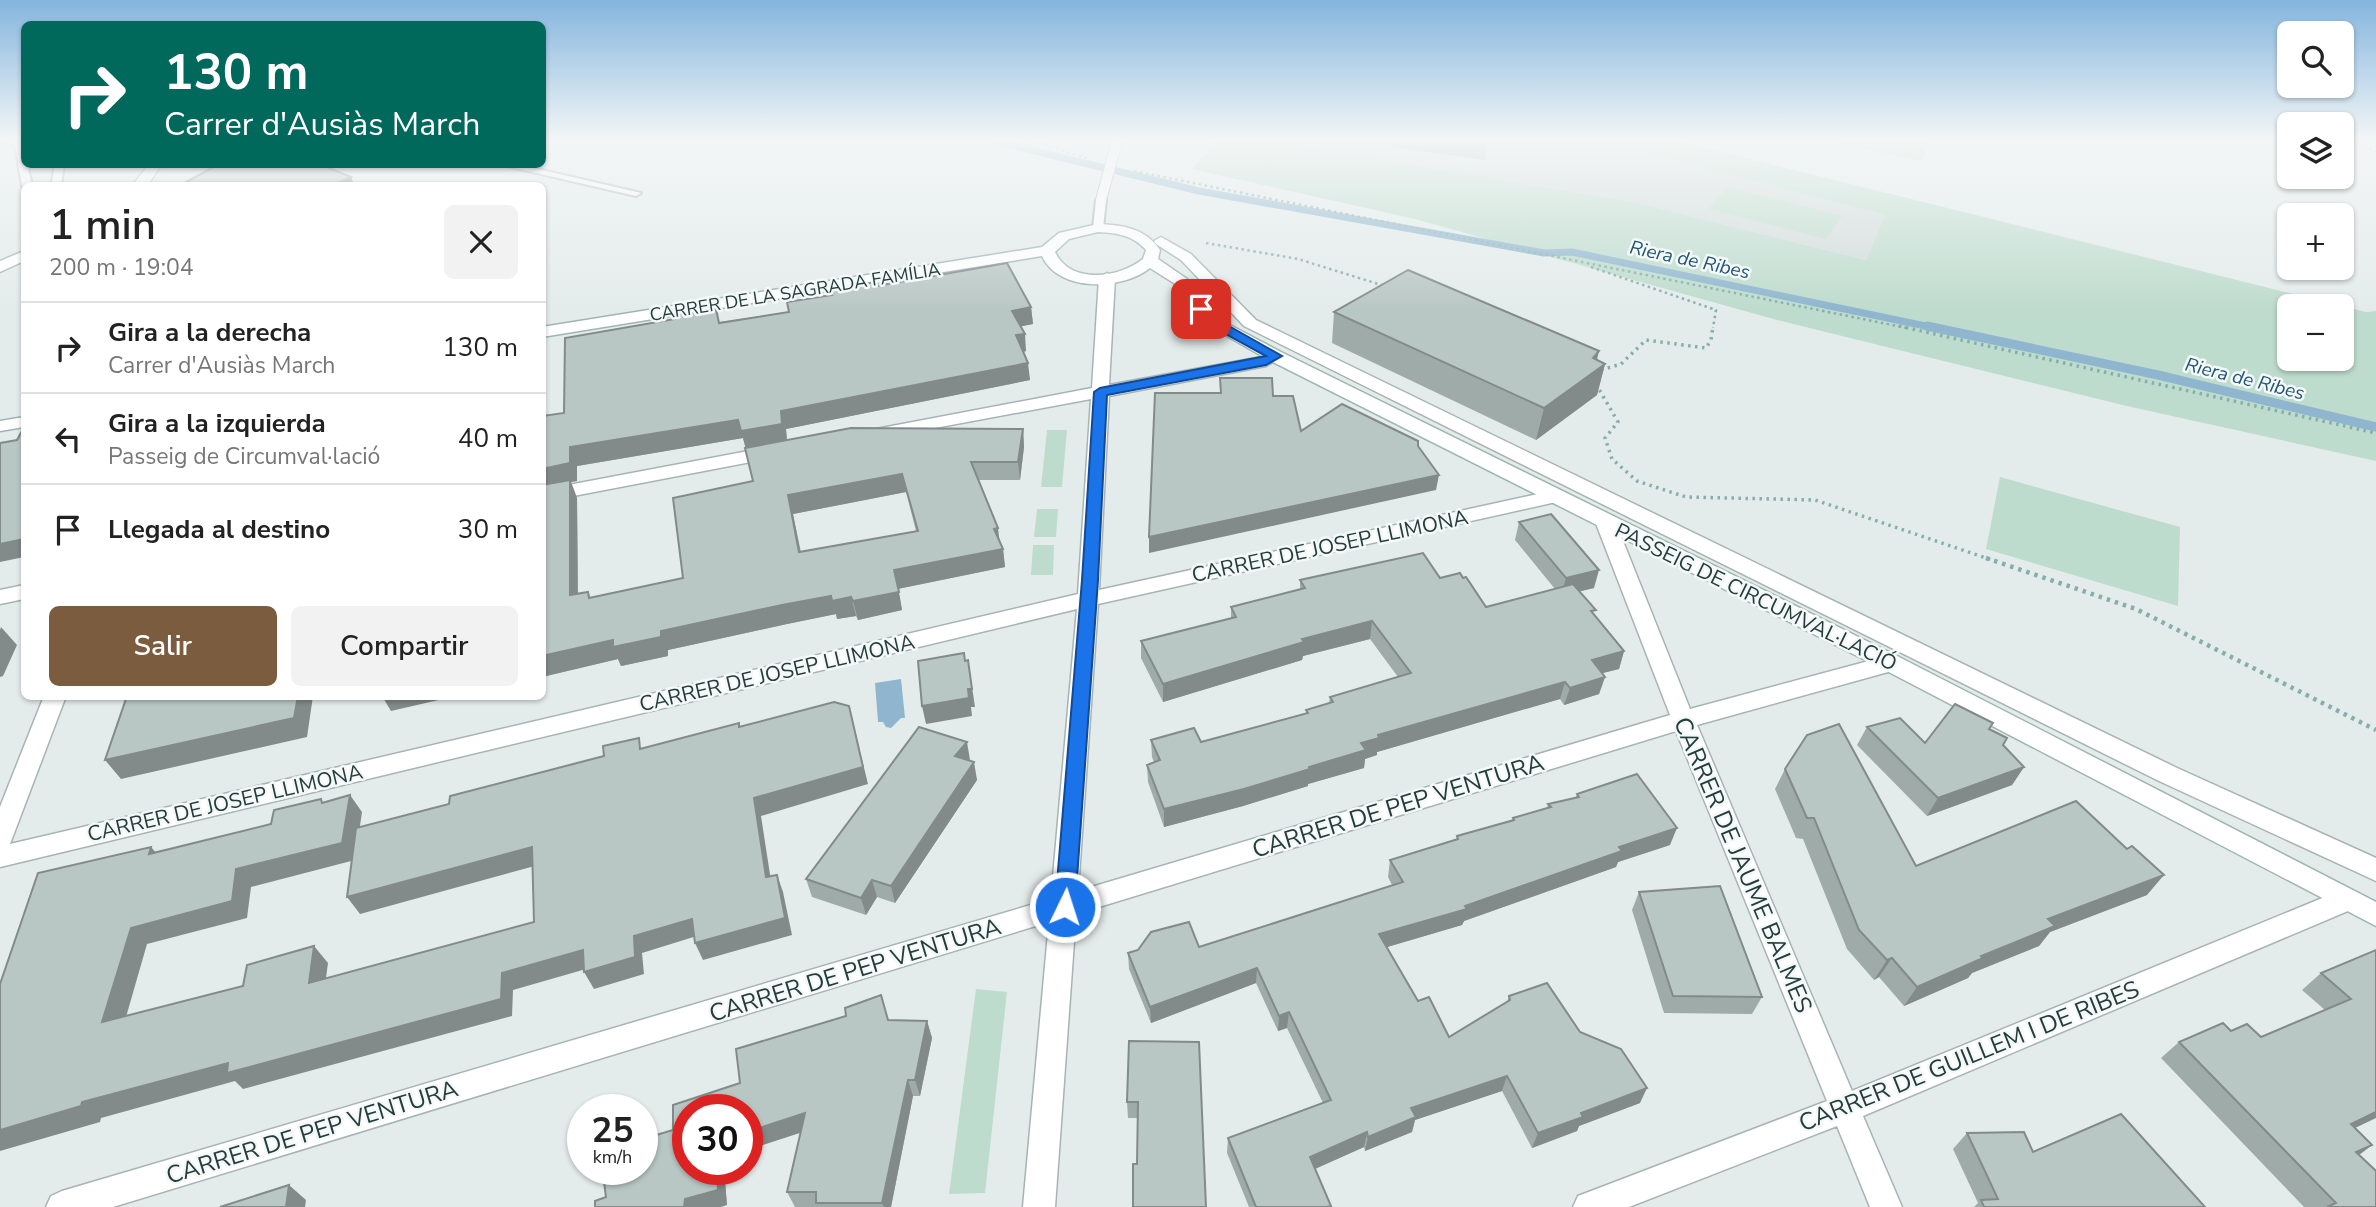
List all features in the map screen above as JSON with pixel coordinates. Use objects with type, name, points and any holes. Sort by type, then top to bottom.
[{"type":"street","points":[[1098,228],[1137,234],[1148,242],[1153,250],[1150,261],[1136,271],[1107,278],[1069,274],[1058,269],[1049,260],[1047,251],[1064,236],[1098,228]]},
{"type":"street","name":"PASSEIG DE CIRCUMVAL·LACIÓ","points":[[1161,241],[1186,257],[1250,323],[2154,768],[2376,870]]},
{"type":"street","name":"CARRER DE LA SAGRADA FAMÍLIA","points":[[546,331],[1047,251]]},
{"type":"street","points":[[0,267],[21,257]]},
{"type":"street","name":"PASSEIG DE CIRCUMVAL·LACIÓ","points":[[1150,261],[1181,282],[1201,309],[1224,328],[1275,356],[1891,663],[2376,915]]},
{"type":"street","points":[[1039,1207],[1088,599],[1107,278]]},
{"type":"street","points":[[854,438],[1266,361],[1275,356]]},
{"type":"street","points":[[0,426],[21,422]]},
{"type":"street","points":[[546,495],[800,448]]},
{"type":"street","name":"CARRER DE JOSEP LLIMONA","points":[[0,856],[1088,599],[1556,496]]},
{"type":"street","name":"CARRER DE JAUME BALMES","points":[[1605,522],[1683,720],[1886,1207]]},
{"type":"street","points":[[0,597],[21,594]]},
{"type":"street","name":"CARRER DE PEP VENTURA","points":[[62,1207],[1683,720],[1891,663]]},
{"type":"street","points":[[0,839],[53,700]]},
{"type":"street","name":"CARRER DE GUILLEM I DE RIBES","points":[[1589,1207],[1844,1109],[2346,900]]},
{"type":"lane","points":[[1098,228],[1102,197]]},
{"type":"path","points":[[1264,197],[1870,320],[2376,433]]},
{"type":"path","points":[[1161,241],[1257,248],[1316,261],[1392,288]]},
{"type":"path","points":[[1575,262],[1716,310],[1711,340],[1706,348],[1646,340],[1620,364],[1590,373]]},
{"type":"path","points":[[1596,383],[1618,422],[1605,438],[1612,458],[1637,481],[1686,498],[1815,500],[2136,609],[2376,730]]},
{"type":"shaded area","points":[[1605,197],[1817,197],[1885,215],[1866,260],[1638,203]]},
{"type":"green space","points":[[1318,197],[1605,197],[1638,203],[1866,260],[1885,215],[1817,197],[1904,197],[2294,294],[2277,294],[2277,371],[2354,371],[2354,309],[2376,311],[2376,461],[2131,407],[1777,320],[1415,219]]},
{"type":"green space","points":[[1719,197],[1769,197],[1842,216],[1826,239],[1708,209]]},
{"type":"green space","points":[[1047,430],[1067,430],[1062,487],[1041,487]]},
{"type":"green space","points":[[2000,477],[2180,527],[2178,606],[1986,549]]},
{"type":"green space","points":[[1037,509],[1058,509],[1056,537],[1034,537]]},
{"type":"green space","points":[[1033,545],[1054,545],[1053,575],[1031,575]]},
{"type":"green space","points":[[976,989],[1007,992],[985,1193],[949,1194]]},
{"type":"water","points":[[901,679],[905,718],[901,718],[891,728],[886,727],[883,722],[878,722],[875,683]]},
{"type":"building","points":[[1007,263],[1031,307],[1012,311],[1025,334],[1016,335],[1028,363],[781,411],[782,424],[741,431],[738,420],[570,447],[570,463],[546,468],[546,415],[564,413],[565,338],[716,309],[719,323],[789,312],[787,302],[832,295],[830,290],[875,282],[876,286]]},
{"type":"building","points":[[1408,270],[1599,351],[1593,358],[1605,364],[1544,408],[1334,312]]},
{"type":"building","points":[[1220,378],[1272,378],[1273,396],[1293,396],[1301,431],[1342,404],[1418,441],[1418,446],[1439,475],[1149,537],[1155,393],[1221,393]]},
{"type":"building","points":[[851,428],[1023,429],[1018,462],[971,462],[998,528],[994,529],[1003,549],[894,570],[899,592],[853,601],[851,597],[832,601],[831,596],[661,631],[661,637],[613,647],[613,640],[546,655],[546,484],[570,480],[570,595],[588,592],[589,598],[683,578],[673,498],[753,481],[745,448]],"holes":[[[902,474],[918,531],[799,552],[788,495]]]},
{"type":"building","points":[[21,433],[21,540],[0,544],[0,443],[17,440]]},
{"type":"building","points":[[1551,514],[1599,570],[1566,578],[1519,522]]},
{"type":"building","points":[[1423,553],[1440,578],[1460,573],[1463,578],[1466,577],[1486,607],[1573,584],[1596,610],[1591,611],[1624,651],[1592,660],[1605,677],[1570,688],[1565,682],[1378,735],[1379,738],[1361,743],[1366,750],[1244,789],[1164,809],[1147,765],[1160,760],[1151,740],[1194,728],[1201,742],[1308,713],[1306,710],[1333,702],[1330,697],[1411,673],[1372,621],[1302,639],[1304,642],[1163,684],[1141,641],[1236,617],[1231,607],[1305,588],[1300,580]]},
{"type":"building","points":[[964,653],[965,661],[968,660],[972,689],[968,689],[969,698],[922,706],[918,661]]},
{"type":"building","points":[[126,700],[297,700],[294,718],[105,760]]},
{"type":"building","points":[[834,702],[849,706],[863,767],[754,798],[766,877],[777,875],[785,918],[695,943],[692,919],[634,936],[635,957],[584,972],[583,950],[502,973],[501,999],[227,1073],[228,1063],[82,1102],[81,1106],[0,1130],[0,984],[38,873],[151,847],[149,854],[271,824],[274,810],[321,799],[322,803],[350,795],[342,843],[236,869],[232,901],[131,928],[102,1022],[243,986],[247,965],[314,946],[309,983],[534,922],[532,847],[347,897],[356,828],[449,804],[450,796],[604,756],[603,746],[639,738],[640,749]]},
{"type":"building","points":[[1955,704],[1993,723],[1989,729],[2007,738],[2003,745],[2024,767],[1938,798],[1867,727],[1900,718],[1925,743]]},
{"type":"building","points":[[1839,724],[1916,866],[2076,801],[2127,849],[2132,846],[2164,875],[2048,919],[2055,926],[1981,956],[1983,958],[1917,987],[1892,958],[1887,960],[1859,930],[1814,818],[1807,818],[1785,769],[1807,735]]},
{"type":"building","points":[[919,727],[967,742],[955,756],[974,762],[891,886],[872,880],[861,898],[806,879]]},
{"type":"building","points":[[1637,774],[1677,828],[1619,847],[1622,851],[1465,906],[1467,909],[1379,934],[1418,1001],[1429,997],[1449,1037],[1510,1000],[1509,996],[1547,983],[1580,1032],[1621,1049],[1647,1088],[1581,1113],[1583,1117],[1538,1133],[1507,1076],[1411,1108],[1416,1117],[1368,1137],[1367,1132],[1310,1157],[1331,1206],[1256,1207],[1228,1138],[1331,1100],[1289,1012],[1279,1016],[1257,968],[1150,1007],[1128,953],[1138,950],[1151,932],[1189,922],[1199,947],[1403,882],[1390,860],[1458,839],[1457,836],[1514,820],[1513,818],[1551,807],[1548,804],[1579,797],[1577,794]]},
{"type":"building","points":[[1720,886],[1762,997],[1673,996],[1639,892]]},
{"type":"building","points":[[2376,950],[2376,1112],[2351,1124],[2372,1145],[2356,1152],[2376,1171],[2376,1207],[2327,1207],[2336,1203],[2179,1042],[2223,1023],[2231,1031],[2247,1024],[2261,1037],[2351,999],[2321,973]]},
{"type":"building","points":[[881,995],[888,1020],[927,1021],[915,1080],[908,1080],[882,1203],[816,1203],[816,1192],[787,1192],[805,1113],[763,1127],[763,1094],[706,1094],[740,1083],[736,1049],[846,1016],[845,1008]]},
{"type":"building","points":[[1129,1041],[1199,1042],[1206,1207],[1133,1207],[1138,1102],[1127,1102]]},
{"type":"building","points":[[2121,1114],[2205,1207],[1984,1207],[1981,1200],[1998,1199],[1967,1133],[2024,1132],[2033,1152]]},
{"type":"building","points":[[672,1130],[672,1185],[718,1185],[718,1190],[685,1199],[684,1207],[595,1207],[595,1201],[606,1197],[604,1185],[658,1185],[658,1134]]},
{"type":"building","points":[[289,1185],[286,1207],[220,1207]]},
{"type":"waterway","name":"Riera de Ribes","points":[[1234,197],[1544,253],[1572,252],[1935,328]]},
{"type":"waterway","name":"Riera de Ribes","points":[[1927,326],[2158,375],[2376,427]]},
{"type":"route","points":[[1065,907],[1090,580],[1100,392],[1266,361],[1275,356],[1224,328],[1201,309]]}]
